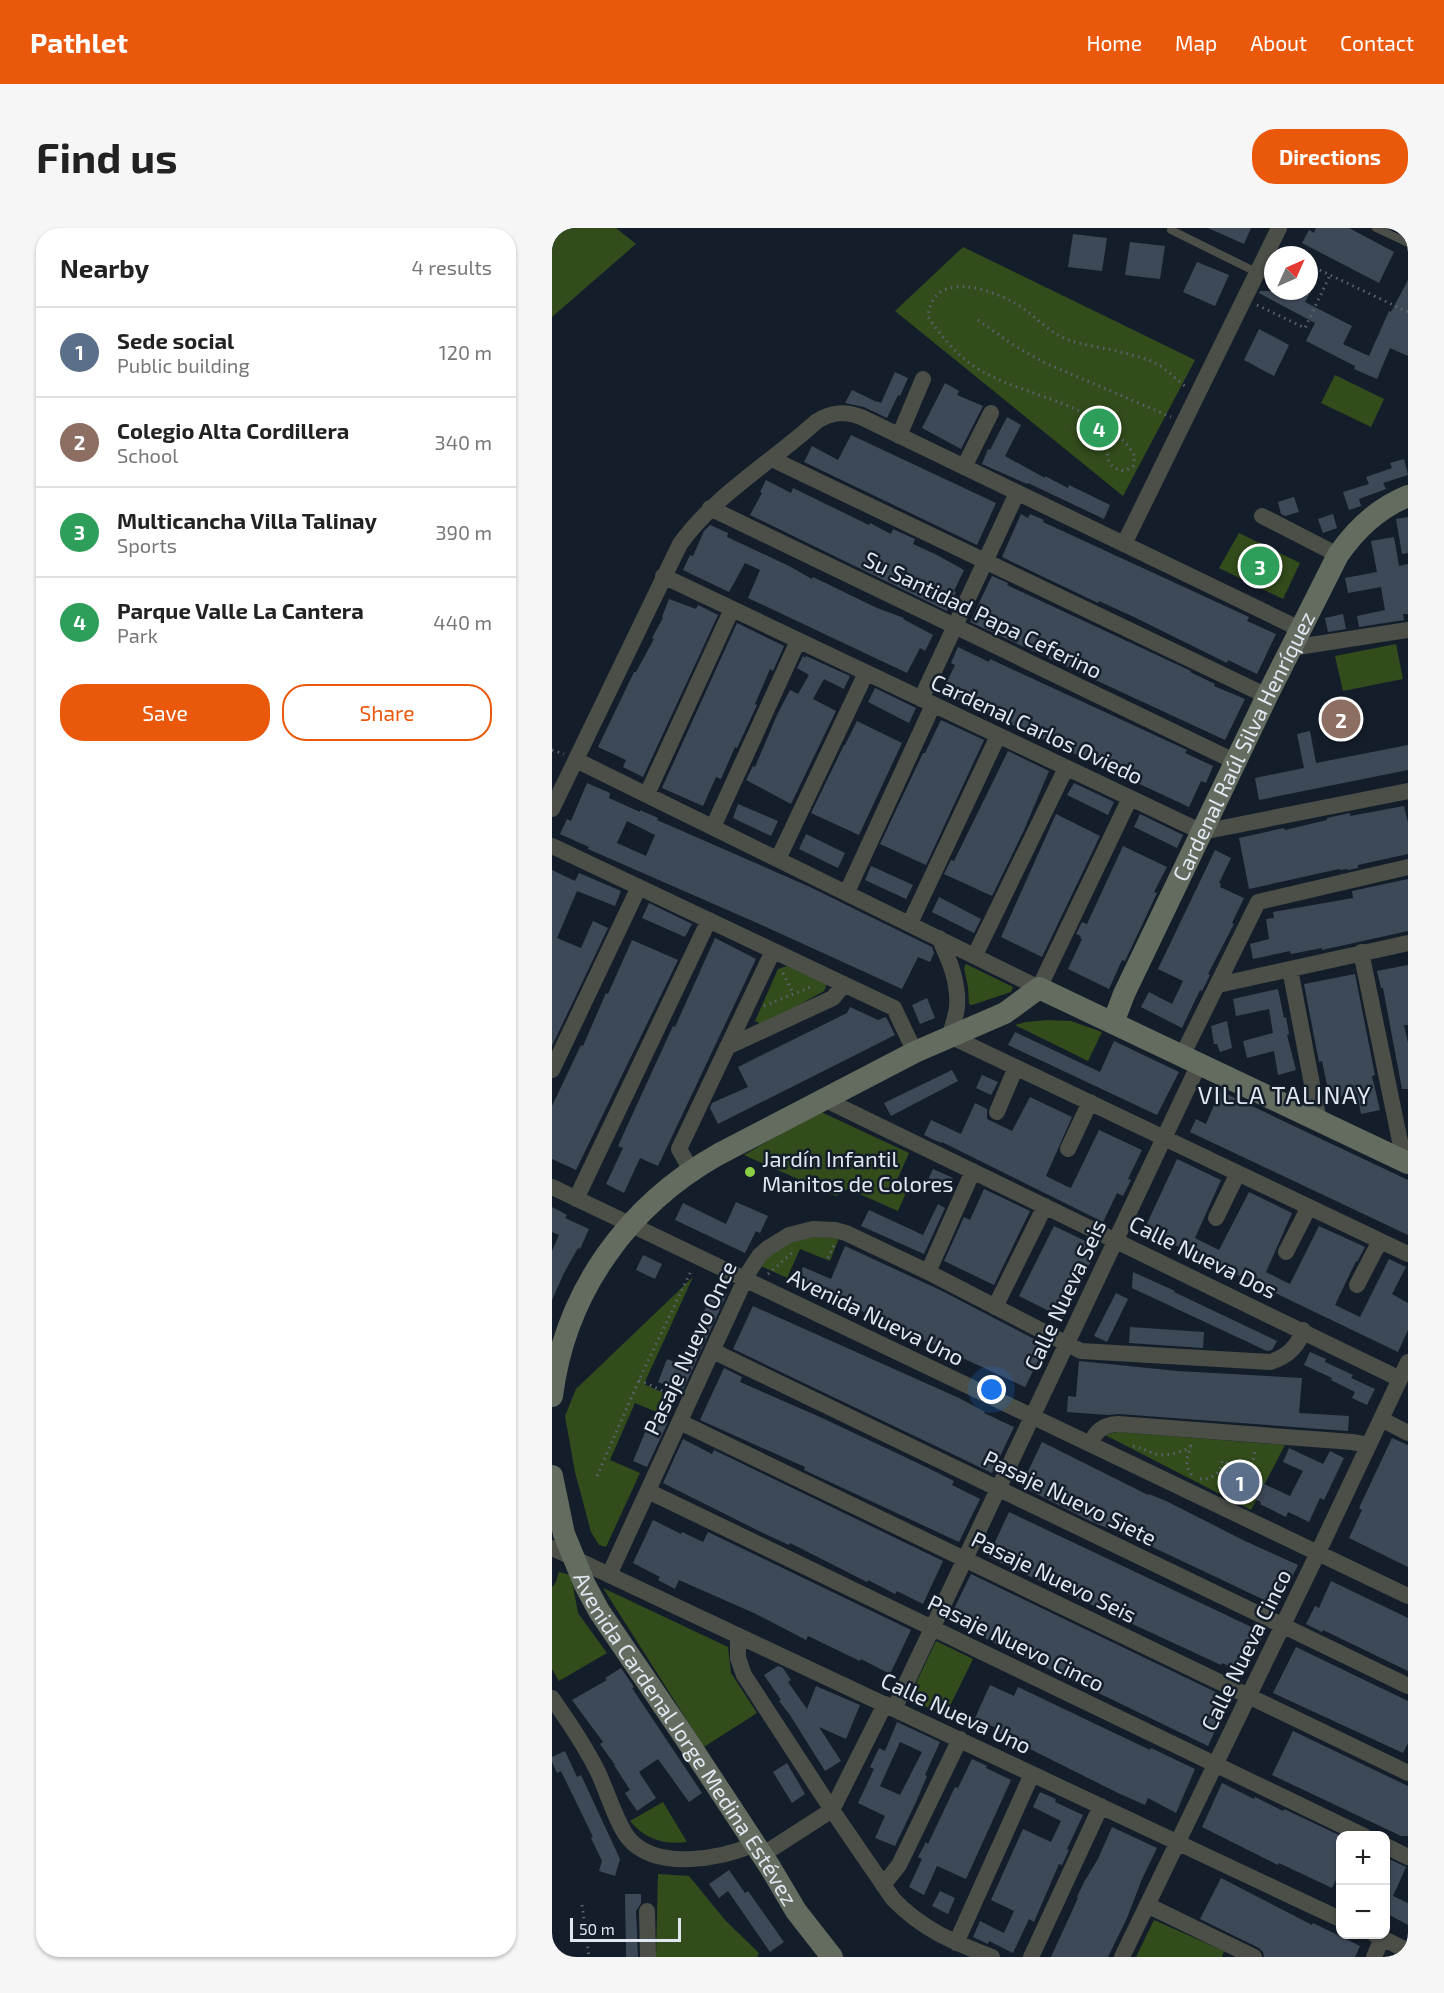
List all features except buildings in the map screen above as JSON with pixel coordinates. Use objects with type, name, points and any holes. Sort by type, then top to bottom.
[{"type":"street","points":[[1124,544],[1279,228]]},
{"type":"street","points":[[899,436],[923,379]]},
{"type":"street","points":[[552,809],[680,544],[695,523],[710,508],[825,416],[843,413],[861,417],[1124,544],[1295,639],[1408,630]]},
{"type":"street","points":[[964,467],[991,413]]},
{"type":"street","points":[[772,459],[1267,696]]},
{"type":"street","points":[[847,892],[927,702],[955,626],[1017,493]]},
{"type":"street","name":"Cardenal Raúl Silva Henríquez","points":[[1113,1023],[1124,994],[1267,696],[1338,555],[1358,529],[1371,518],[1385,507],[1408,496]]},
{"type":"street","name":"Su Santidad Papa Ceferino","points":[[710,508],[1236,762]]},
{"type":"street","points":[[1262,516],[1338,555]]},
{"type":"street","name":"Cardenal Carlos Oviedo","points":[[663,576],[1202,832]]},
{"type":"street","points":[[647,794],[732,609]]},
{"type":"street","points":[[713,827],[798,641]]},
{"type":"street","points":[[778,859],[866,673]]},
{"type":"street","points":[[910,923],[998,736]]},
{"type":"street","points":[[576,760],[1039,988],[1406,1162]]},
{"type":"street","points":[[975,955],[1066,768]]},
{"type":"street","points":[[1202,832],[1408,791]]},
{"type":"street","points":[[552,1396],[564,1339],[581,1297],[602,1259],[629,1224],[658,1195],[692,1170],[824,1099],[915,1052],[1005,1013],[1039,988],[1130,798]]},
{"type":"street","points":[[552,846],[894,1008],[915,1052]]},
{"type":"street","name":"Calle Nueva Seis","points":[[832,1810],[932,1628],[1164,1138],[1218,985],[1258,903],[1408,867]]},
{"type":"street","points":[[552,1070],[639,887]]},
{"type":"street","points":[[576,1199],[709,920]]},
{"type":"street","points":[[939,938],[951,963],[956,988],[957,1008],[950,1036]]},
{"type":"street","points":[[1218,985],[1408,943]]},
{"type":"street","points":[[692,1170],[679,1149],[773,951]]},
{"type":"street","points":[[1361,952],[1406,1162]]},
{"type":"street","points":[[1290,969],[1319,1121]]},
{"type":"street","points":[[727,1047],[833,998],[844,984]]},
{"type":"street","points":[[950,1036],[1408,1254]]},
{"type":"street","points":[[997,1113],[1016,1067]]},
{"type":"street","name":"Calle Nueva Dos","points":[[824,1099],[1400,1379]]},
{"type":"street","points":[[1068,1149],[1090,1102]]},
{"type":"street","points":[[928,1272],[973,1171]]},
{"type":"street","points":[[1216,1218],[1238,1173]]},
{"type":"street","name":"Avenida Nueva Uno","points":[[552,1187],[1408,1596]]},
{"type":"street","points":[[995,1307],[1045,1206]]},
{"type":"street","points":[[1286,1252],[1309,1207]]},
{"type":"street","name":"Pasaje Nuevo Once","points":[[609,1575],[713,1351],[750,1282],[752,1266],[768,1248],[789,1235],[813,1229],[846,1233],[928,1272],[1081,1351],[1270,1362],[1294,1349],[1303,1330]]},
{"type":"street","points":[[1357,1285],[1380,1241]]},
{"type":"street","name":"Pasaje Nuevo Siete","points":[[713,1351],[1408,1686]]},
{"type":"street","name":"Calle Nueva Cinco","points":[[1122,1957],[1408,1362]]},
{"type":"street","points":[[1381,1419],[1408,1432]]},
{"type":"street","name":"Pasaje Nuevo Seis","points":[[680,1422],[1408,1773]]},
{"type":"street","points":[[1090,1444],[1095,1433],[1101,1428],[1118,1424],[1369,1445]]},
{"type":"street","name":"Avenida Cardenal Jorge Medina Estévez","points":[[552,1476],[558,1509],[573,1558],[610,1630],[682,1733],[796,1911],[832,1957]]},
{"type":"street","name":"Pasaje Nuevo Cinco","points":[[648,1491],[1354,1831]]},
{"type":"street","name":"Calle Nueva Uno","points":[[552,1548],[1336,1917]]},
{"type":"street","points":[[738,1636],[738,1658],[744,1675],[883,1885],[905,1911],[917,1921],[956,1943],[992,1957]]},
{"type":"street","points":[[552,1698],[586,1750],[608,1793],[624,1832],[644,1851],[663,1857],[699,1859],[758,1850],[832,1810]]},
{"type":"street","points":[[883,1885],[899,1865],[960,1739]]},
{"type":"street","points":[[956,1943],[1032,1774]]},
{"type":"street","points":[[1031,1957],[1101,1806]]},
{"type":"street","points":[[1390,1848],[1408,1857]]},
{"type":"street","points":[[1147,1905],[1254,1957]]},
{"type":"street","points":[[647,1911],[648,1957]]},
{"type":"street","points":[[1374,1957],[1377,1939]]},
{"type":"street","points":[[1384,1939],[1408,1951]]},
{"type":"lane","points":[[1376,228],[1408,243]]},
{"type":"lane","points":[[1171,230],[1256,273]]},
{"type":"path","points":[[1318,269],[1408,312]]},
{"type":"path","points":[[1255,304],[1305,328],[1330,275]]},
{"type":"path","points":[[1096,420],[1106,441],[1108,462],[1116,469],[1125,471],[1133,466],[1135,456],[1127,443],[1096,420],[984,373],[963,359],[946,342],[928,317],[929,305],[937,293],[953,287],[971,288],[1005,299],[1062,338],[1139,357],[1161,366],[1196,396]]},
{"type":"path","points":[[978,320],[1043,362],[1184,422]]},
{"type":"path","points":[[742,1016],[815,985]]},
{"type":"path","points":[[750,1282],[796,1249]]},
{"type":"path","points":[[597,1476],[639,1380],[698,1257]]},
{"type":"path","points":[[639,1380],[688,1403]]},
{"type":"path","points":[[1126,1446],[1138,1447],[1167,1456],[1191,1448],[1185,1459],[1190,1473],[1195,1477],[1206,1479],[1215,1476],[1220,1470],[1222,1461],[1251,1474],[1258,1434]]},
{"type":"path","points":[[582,1905],[589,1957]]},
{"type":"green space","points":[[552,228],[616,228],[636,244],[552,317]]},
{"type":"green space","points":[[963,247],[1195,360],[1123,496],[895,311]]},
{"type":"green space","points":[[1335,375],[1384,399],[1371,427],[1321,403]]},
{"type":"green space","points":[[1239,533],[1300,563],[1283,599],[1219,568]]},
{"type":"green space","points":[[1396,644],[1403,679],[1343,691],[1335,656]]},
{"type":"green space","points":[[966,964],[1013,987],[1011,992],[969,1004],[964,968]]},
{"type":"green space","points":[[787,966],[827,984],[824,991],[763,1025],[755,1021],[778,969]]},
{"type":"green space","points":[[1047,1020],[1071,1021],[1102,1032],[1088,1061],[1015,1025]]},
{"type":"green space","points":[[819,1111],[909,1153],[897,1180],[909,1186],[898,1211],[848,1189],[836,1196],[744,1155]]},
{"type":"green space","points":[[803,1236],[839,1238],[830,1261],[800,1249],[787,1278],[761,1266],[771,1254]]},
{"type":"green space","points":[[693,1277],[644,1384],[674,1398],[666,1416],[635,1403],[610,1460],[640,1473],[606,1547],[599,1545],[591,1532],[575,1472],[565,1416],[576,1389]]},
{"type":"green space","points":[[1118,1432],[1285,1445],[1251,1510],[1105,1435]]},
{"type":"green space","points":[[559,1572],[571,1575],[578,1613],[607,1653],[559,1681],[552,1669],[552,1587]]},
{"type":"green space","points":[[603,1588],[728,1647],[731,1673],[757,1713],[704,1747]]},
{"type":"green space","points":[[936,1641],[973,1659],[945,1716],[909,1698]]},
{"type":"green space","points":[[663,1802],[687,1842],[670,1843],[655,1839],[642,1832],[630,1821]]},
{"type":"green space","points":[[658,1874],[689,1876],[725,1920],[759,1953],[757,1957],[656,1957]]},
{"type":"green space","points":[[1154,1920],[1224,1951],[1222,1957],[1136,1957]]},
{"type":"place","name":"Parque Valle La Cantera","points":[[1099,428]]},
{"type":"place","name":"Multicancha Villa Talinay","points":[[1260,566]]},
{"type":"place","name":"Colegio Alta Cordillera","points":[[1341,719]]},
{"type":"place","name":"Jardín Infantil Manitos de Colores","points":[[750,1172]]},
{"type":"place","name":"Sede social","points":[[1240,1482]]},
{"type":"district","name":"VILLA TALINAY","points":[[1285,1096]]}]
